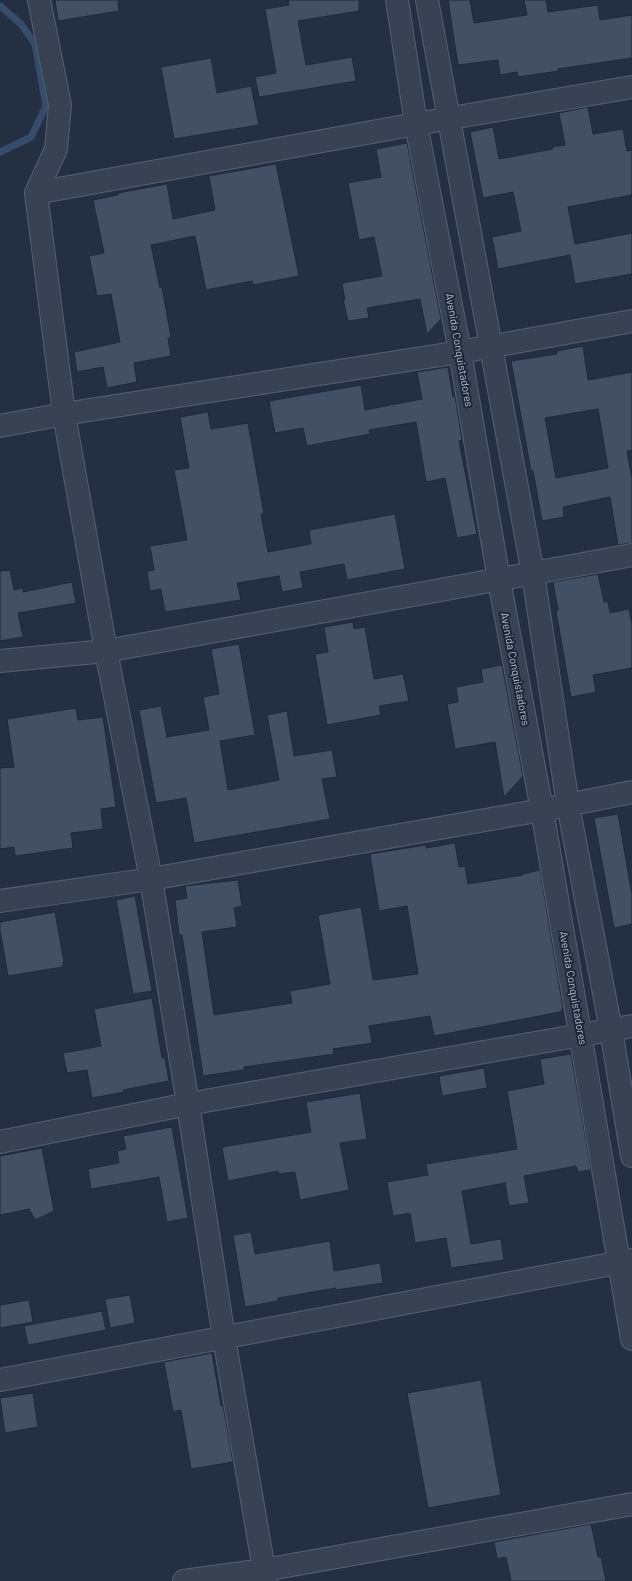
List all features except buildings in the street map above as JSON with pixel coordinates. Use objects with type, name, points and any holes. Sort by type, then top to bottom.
[{"type":"street","points":[[39,0],[60,105],[56,149],[36,193],[64,414],[106,651],[151,879],[188,1104],[224,1338],[265,1575]]},
{"type":"street","name":"Avenida Conquistadores","points":[[397,0],[416,124],[460,352],[499,580],[542,810],[581,1036],[625,1262],[632,1339]]},
{"type":"street","points":[[427,0],[533,574],[568,805],[611,1030],[632,1156]]},
{"type":"street","points":[[36,193],[449,118],[632,87]]},
{"type":"street","points":[[0,426],[64,414],[460,352],[632,321]]},
{"type":"street","points":[[0,661],[106,651],[632,555]]},
{"type":"street","points":[[0,901],[151,879],[542,810],[632,792]]},
{"type":"street","points":[[0,1142],[188,1104],[632,1026]]},
{"type":"street","points":[[0,1380],[625,1262]]},
{"type":"street","points":[[184,1581],[265,1575],[632,1504]]},
{"type":"waterway","points":[[0,6],[21,24],[35,44],[46,106],[31,137],[0,152]]}]
